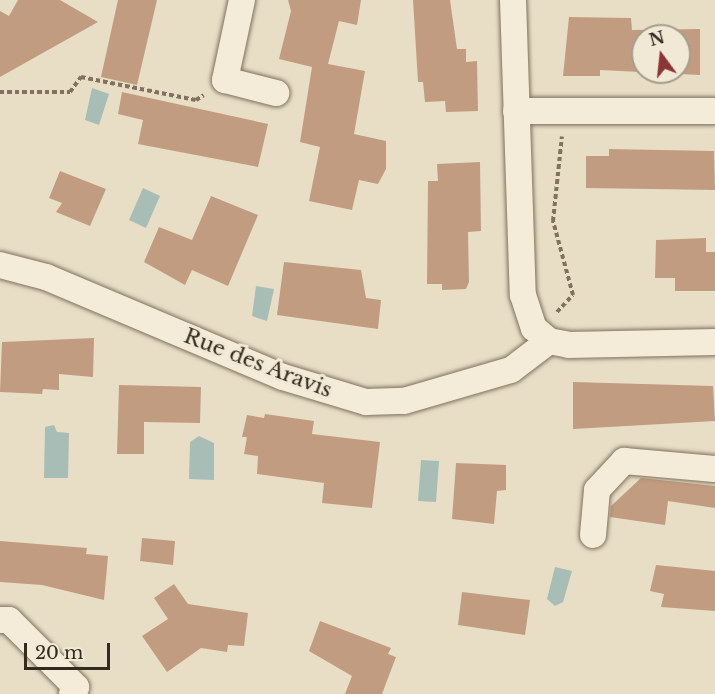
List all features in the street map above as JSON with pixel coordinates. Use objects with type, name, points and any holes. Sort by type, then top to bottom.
[{"type":"street","points":[[242,0],[225,80],[276,93]]},
{"type":"street","points":[[513,0],[523,295],[542,334],[715,342]]},
{"type":"street","points":[[516,111],[715,111]]},
{"type":"street","name":"Rue des Aravis","points":[[0,265],[46,277],[283,377],[366,402],[404,401],[511,370],[542,334]]},
{"type":"street","points":[[592,535],[597,490],[624,461],[715,469]]},
{"type":"street","points":[[0,620],[9,620],[76,687],[72,694]]},
{"type":"path","points":[[0,92],[70,92],[81,77],[196,100],[225,80]]},
{"type":"path","points":[[542,334],[573,295],[553,221],[564,144],[556,111]]},
{"type":"water","points":[[92,88],[109,94],[99,125],[85,120]]},
{"type":"water","points":[[143,188],[160,196],[146,228],[129,220]]},
{"type":"water","points":[[256,286],[274,289],[267,321],[252,316]]},
{"type":"water","points":[[54,425],[57,432],[69,433],[68,478],[44,478],[45,427]]},
{"type":"water","points":[[199,436],[214,443],[214,480],[189,479],[190,442]]},
{"type":"water","points":[[421,460],[439,461],[436,502],[418,501]]},
{"type":"water","points":[[555,567],[572,571],[563,602],[555,606],[547,599]]},
{"type":"building","points":[[18,0],[60,0],[98,22],[0,77],[0,11],[9,16]]},
{"type":"building","points":[[118,0],[157,0],[137,85],[101,77]]},
{"type":"building","points":[[288,0],[361,0],[357,25],[339,21],[328,64],[365,71],[354,134],[386,141],[386,169],[378,184],[359,180],[352,210],[309,201],[320,147],[300,142],[312,67],[279,59],[291,11]]},
{"type":"building","points":[[413,0],[450,0],[457,49],[466,49],[466,62],[477,61],[478,111],[446,112],[445,101],[425,102],[423,82],[418,82]]},
{"type":"building","points":[[569,17],[631,18],[631,72],[600,70],[600,76],[563,76]]},
{"type":"building","points":[[691,29],[700,29],[700,75],[691,75]]},
{"type":"building","points":[[122,92],[268,124],[258,167],[138,144],[143,120],[118,114]]},
{"type":"building","points":[[609,149],[714,151],[715,190],[586,188],[586,156],[609,156]]},
{"type":"building","points":[[480,162],[481,231],[468,232],[469,282],[466,289],[442,290],[442,284],[427,284],[428,181],[438,181],[437,164]]},
{"type":"building","points":[[60,171],[106,189],[90,226],[56,212],[62,203],[49,198]]},
{"type":"building","points":[[211,196],[258,215],[228,286],[192,270],[185,285],[144,262],[159,227],[192,240]]},
{"type":"building","points":[[706,238],[706,252],[715,252],[715,291],[675,291],[675,278],[655,278],[656,240]]},
{"type":"building","points":[[284,262],[361,270],[366,298],[381,300],[378,329],[277,315]]},
{"type":"building","points":[[94,338],[93,377],[59,374],[59,390],[43,389],[42,394],[0,392],[2,342]]},
{"type":"building","points":[[573,382],[713,386],[715,421],[573,429]]},
{"type":"building","points":[[119,385],[201,387],[200,423],[144,422],[144,454],[117,454]]},
{"type":"building","points":[[265,414],[314,421],[312,434],[380,442],[372,508],[322,503],[324,483],[257,474],[258,456],[244,454],[247,437],[242,437],[247,415],[264,418]]},
{"type":"building","points":[[456,463],[506,465],[506,490],[497,491],[494,524],[452,519]]},
{"type":"building","points":[[641,478],[715,486],[715,508],[668,501],[665,525],[610,517],[611,506]]},
{"type":"building","points":[[142,538],[175,541],[173,565],[140,561]]},
{"type":"building","points":[[0,541],[87,548],[86,554],[108,556],[104,600],[42,585],[0,582]]},
{"type":"building","points":[[656,565],[715,571],[715,611],[661,607],[664,594],[650,591]]},
{"type":"building","points":[[174,584],[188,604],[248,613],[244,646],[228,645],[227,652],[201,648],[167,672],[142,636],[168,619],[154,598]]},
{"type":"building","points":[[462,592],[530,600],[525,635],[458,625]]},
{"type":"building","points":[[320,621],[391,648],[388,654],[396,657],[382,694],[345,694],[352,676],[309,651]]}]
